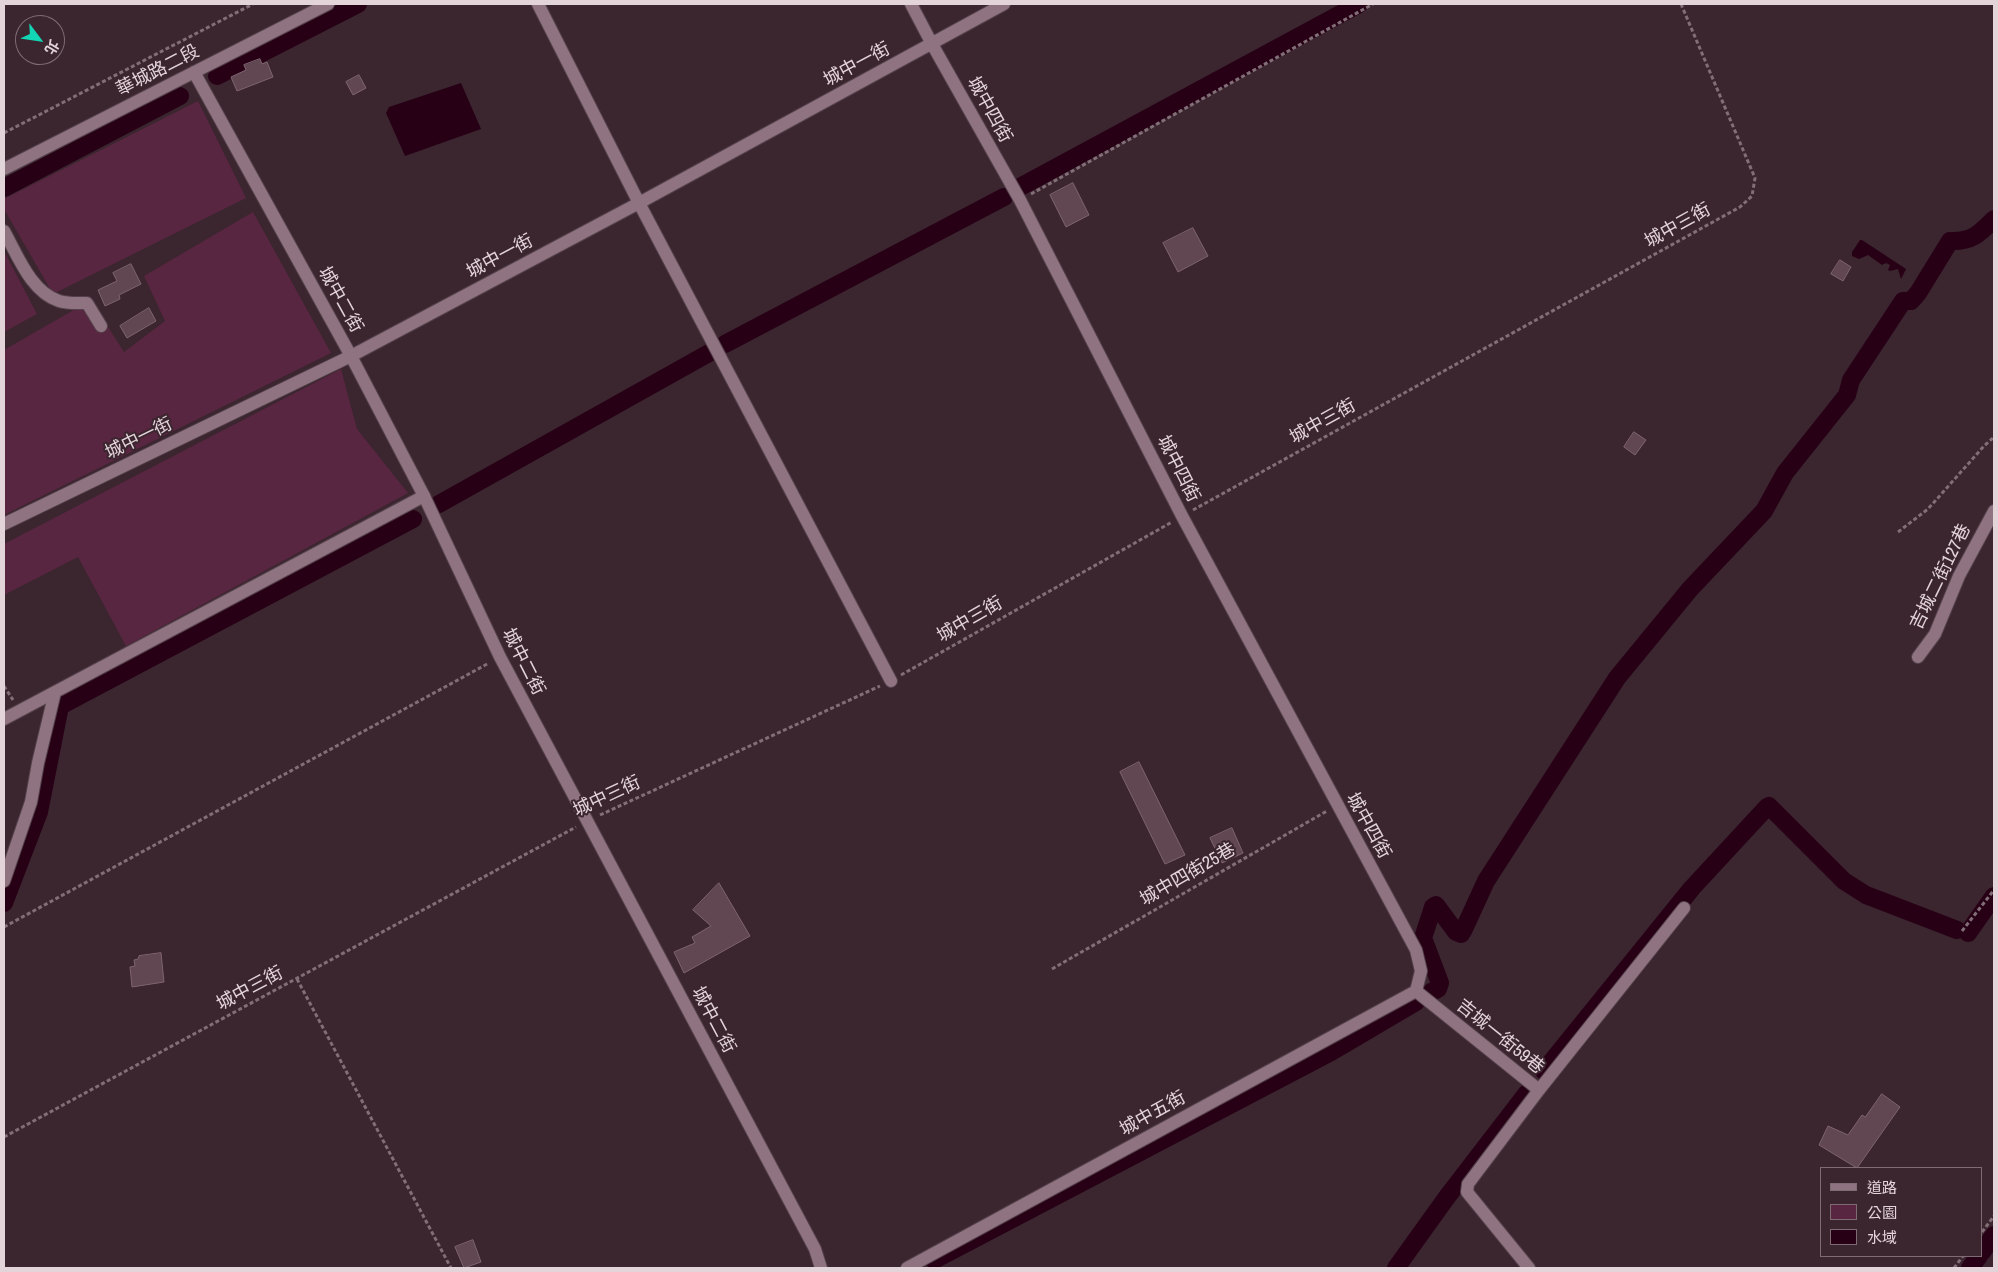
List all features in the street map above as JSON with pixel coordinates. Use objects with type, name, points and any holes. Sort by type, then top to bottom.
[{"type":"street","name":"華城路二段","points":[[4,169],[328,4]]},
{"type":"street","points":[[538,4],[639,203],[891,680]]},
{"type":"street","name":"城中四街","points":[[911,4],[1020,200],[1182,516],[1416,950],[1421,970],[1416,991]]},
{"type":"street","name":"城中一街","points":[[4,524],[351,356],[639,203],[1004,4]]},
{"type":"street","name":"城中二街","points":[[194,72],[351,356],[424,496],[500,657],[815,1249],[821,1268]]},
{"type":"street","points":[[4,231],[34,284],[46,296],[61,302],[87,303],[101,326]]},
{"type":"street","points":[[4,719],[424,496]]},
{"type":"street","name":"吉城二街127巷","points":[[1918,657],[1935,634],[1959,576],[1994,511]]},
{"type":"street","points":[[4,881],[31,802],[55,692]]},
{"type":"street","points":[[1539,1090],[1684,908]]},
{"type":"street","name":"吉城一街59巷","points":[[1416,991],[1539,1090],[1468,1184],[1467,1192],[1529,1268]]},
{"type":"street","name":"城中五街","points":[[907,1268],[1416,991]]},
{"type":"path","points":[[4,133],[253,4]]},
{"type":"path","points":[[1020,200],[1373,4]]},
{"type":"path","name":"城中三街","points":[[4,1137],[587,821],[891,680],[1182,516],[1740,207],[1752,196],[1754,178],[1681,4]]},
{"type":"path","points":[[1898,532],[1928,509],[1994,437]]},
{"type":"path","points":[[4,927],[500,657]]},
{"type":"path","name":"城中四街25巷","points":[[1052,969],[1337,806]]},
{"type":"path","points":[[1962,932],[1994,890]]},
{"type":"path","points":[[297,979],[451,1268]]},
{"type":"path","points":[[1983,1231],[1994,1216]]},
{"type":"path","points":[[1954,1268],[1962,1257]]},
{"type":"green space","points":[[198,101],[246,198],[53,294],[4,209],[4,199]]},
{"type":"green space","points":[[253,212],[331,353],[4,515],[4,350],[91,300],[124,352],[165,321],[144,276]]},
{"type":"green space","points":[[4,251],[37,314],[4,332]]},
{"type":"green space","points":[[341,369],[357,429],[408,493],[126,646],[78,557],[4,595],[4,544]]},
{"type":"water","points":[[461,83],[481,129],[405,156],[386,113],[389,107]]},
{"type":"water","points":[[1860,240],[1906,269],[1901,279],[1898,269],[1888,270],[1890,265],[1886,263],[1882,265],[1868,255],[1859,259],[1852,256],[1852,252]]},
{"type":"building","points":[[260,59],[262,64],[267,62],[273,77],[237,91],[231,77],[246,70],[244,65]]},
{"type":"building","points":[[359,75],[366,88],[353,95],[346,82]]},
{"type":"building","points":[[1073,183],[1089,215],[1066,227],[1050,195]]},
{"type":"building","points":[[1193,228],[1208,256],[1178,272],[1163,243]]},
{"type":"building","points":[[1840,260],[1851,267],[1843,281],[1831,274]]},
{"type":"building","points":[[131,264],[141,284],[119,295],[120,299],[105,306],[98,290],[117,281],[113,273]]},
{"type":"building","points":[[149,308],[156,321],[127,338],[120,326]]},
{"type":"building","points":[[1634,432],[1646,440],[1635,455],[1624,447]]},
{"type":"building","points":[[1139,762],[1185,855],[1165,864],[1120,772]]},
{"type":"building","points":[[1232,828],[1243,853],[1222,863],[1210,838]]},
{"type":"building","points":[[719,883],[750,936],[684,973],[674,952],[695,943],[692,937],[711,926],[693,910]]},
{"type":"building","points":[[161,953],[164,982],[132,987],[130,967],[135,966],[134,960],[138,959],[139,956]]},
{"type":"building","points":[[1882,1094],[1900,1107],[1858,1167],[1819,1145],[1828,1126],[1848,1135],[1862,1115],[1865,1117]]},
{"type":"building","points":[[473,1240],[481,1262],[464,1268],[455,1247]]},
{"type":"waterway","points":[[217,76],[358,4]]},
{"type":"waterway","points":[[1020,187],[1359,4]]},
{"type":"waterway","points":[[4,188],[180,96]]},
{"type":"waterway","points":[[725,344],[1004,197]]},
{"type":"waterway","points":[[1431,992],[1438,989],[1440,983],[1423,938],[1433,907],[1436,905],[1456,932],[1461,934],[1486,881],[1617,678],[1690,589],[1764,511],[1785,473],[1847,395],[1851,380],[1903,301],[1911,301],[1918,293],[1950,241],[1964,240],[1975,236],[1994,219]]},
{"type":"waterway","points":[[439,504],[709,353]]},
{"type":"waterway","points":[[4,903],[39,812],[60,706],[413,519]]},
{"type":"waterway","points":[[1544,1071],[1692,888],[1769,806],[1844,881],[1866,895],[1957,930]]},
{"type":"waterway","points":[[1968,933],[1994,896]]},
{"type":"waterway","points":[[934,1260],[1331,1052],[1416,1002]]},
{"type":"waterway","points":[[1396,1268],[1447,1197],[1527,1093]]},
{"type":"waterway","points":[[1983,1251],[1994,1235]]},
{"type":"waterway","points":[[1970,1268],[1978,1257]]}]
